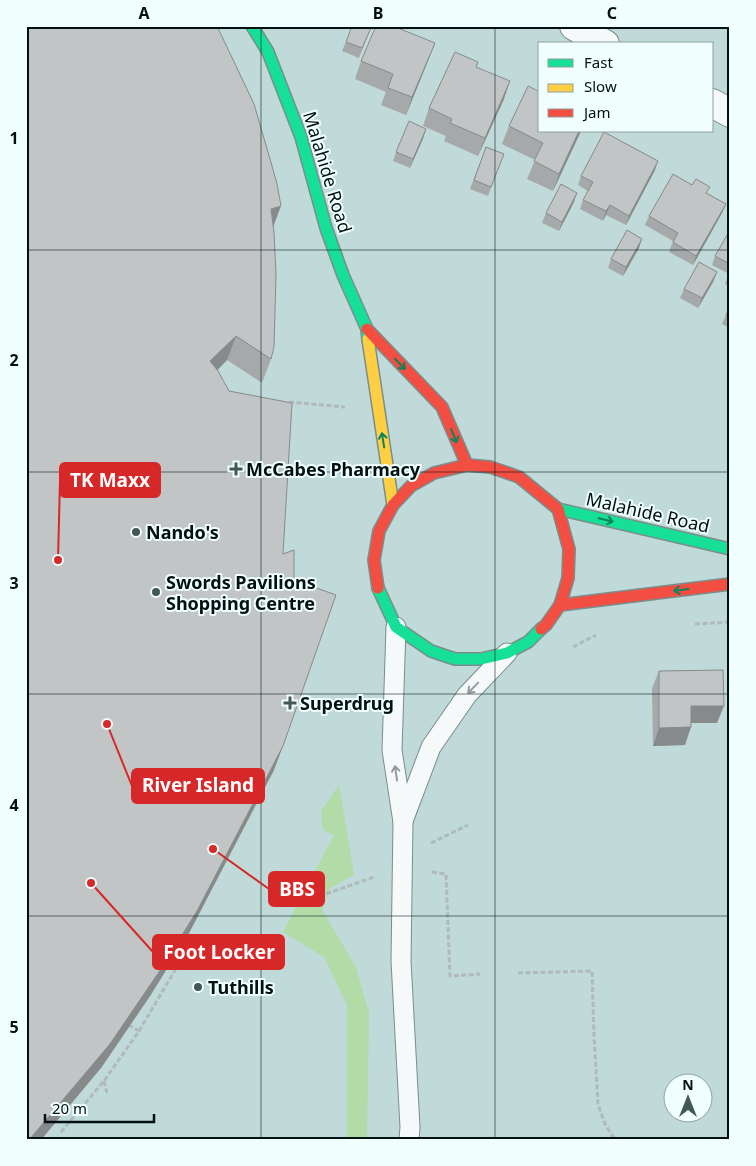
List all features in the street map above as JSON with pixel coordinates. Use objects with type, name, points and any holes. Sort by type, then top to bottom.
[{"type":"main road","name":"Malahide Road","points":[[252,26],[268,52],[301,137],[326,228],[343,275],[367,329],[393,505]]},
{"type":"main road","name":"Malahide Road","points":[[367,329],[442,407],[466,465]]},
{"type":"main road","points":[[466,465],[490,466],[519,477],[558,510],[568,549],[568,578],[560,606],[546,625],[528,642],[506,653],[481,659],[455,659],[431,651],[396,627],[378,588],[374,560],[379,531],[393,505],[411,486],[434,473],[466,465]]},
{"type":"main road","name":"Malahide Road","points":[[558,510],[730,549]]},
{"type":"main road","points":[[560,606],[730,584]]},
{"type":"street","points":[[574,26],[602,42]]},
{"type":"street","points":[[714,105],[730,113]]},
{"type":"lane","points":[[396,627],[392,750],[403,822],[401,961],[410,1127],[409,1140]]},
{"type":"lane","points":[[403,822],[431,747],[467,695],[506,653]]},
{"type":"path","points":[[284,402],[378,410]]},
{"type":"path","points":[[693,624],[730,622]]},
{"type":"path","points":[[570,649],[602,632]]},
{"type":"path","points":[[431,843],[468,825]]},
{"type":"path","points":[[430,834],[431,851]]},
{"type":"path","points":[[431,866],[432,873],[446,874],[450,976],[480,974]]},
{"type":"path","points":[[298,904],[374,877]]},
{"type":"path","points":[[61,1132],[104,1081],[139,1031],[190,946],[203,952]]},
{"type":"path","points":[[518,973],[592,971],[598,1104],[605,1124],[615,1140]]},
{"type":"path","points":[[130,1025],[139,1031]]},
{"type":"path","points":[[104,1081],[107,1094]]},
{"type":"green space","points":[[339,785],[354,875],[330,888],[322,910],[356,967],[369,1013],[367,1140],[347,1140],[347,1005],[324,957],[283,932],[334,835],[323,830],[321,811]]},
{"type":"building","name":"Swords Pavilions Shopping Centre","points":[[26,26],[217,26],[254,104],[277,184],[281,206],[271,209],[276,274],[274,347],[271,359],[236,336],[210,361],[229,391],[292,403],[283,554],[294,550],[294,580],[336,595],[283,746],[197,911],[159,972],[110,1044],[29,1140],[26,1140]]},
{"type":"building","points":[[352,26],[367,26],[371,28],[362,48],[346,42]]},
{"type":"building","points":[[376,26],[393,26],[435,43],[412,97],[388,88],[393,74],[361,61]]},
{"type":"building","points":[[455,52],[478,62],[476,67],[510,81],[485,138],[450,123],[452,119],[429,108]]},
{"type":"building","points":[[528,86],[538,91],[538,132],[579,132],[559,174],[534,161],[543,143],[509,126]]},
{"type":"building","points":[[409,121],[426,129],[413,159],[396,152]]},
{"type":"building","points":[[604,132],[658,161],[629,216],[610,205],[606,211],[583,200],[593,182],[581,176]]},
{"type":"building","points":[[486,147],[504,154],[491,187],[474,180]]},
{"type":"building","points":[[673,174],[692,185],[696,179],[710,187],[706,193],[726,204],[696,256],[673,242],[678,233],[649,216]]},
{"type":"building","points":[[561,184],[577,193],[562,222],[546,213]]},
{"type":"building","points":[[627,230],[642,239],[626,267],[611,259]]},
{"type":"building","points":[[730,230],[730,264],[715,256]]},
{"type":"building","points":[[699,262],[717,272],[702,298],[684,289]]},
{"type":"building","points":[[730,307],[730,317],[726,315]]},
{"type":"building","points":[[723,670],[724,706],[691,706],[691,727],[659,728],[659,671]]},
{"type":"traffic: fast","points":[[252,26],[268,52],[301,137],[326,228],[343,275],[367,329],[368,339]]},
{"type":"traffic: fast","points":[[558,509],[730,549]]},
{"type":"traffic: fast","points":[[378,588],[396,627],[431,651],[455,659],[481,659],[507,653],[528,642],[541,629]]},
{"type":"traffic: slow","points":[[368,339],[393,505]]},
{"type":"traffic: jam","points":[[367,329],[442,407],[467,465]]},
{"type":"traffic: jam","points":[[467,465],[490,467],[519,477],[558,509],[569,549],[568,578],[560,605],[541,629]]},
{"type":"traffic: jam","points":[[378,588],[374,560],[379,531],[393,505],[411,486],[434,473],[467,465]]},
{"type":"traffic: jam","points":[[560,605],[730,584]]},
{"type":"place","name":"McCabes Pharmacy","points":[[236,469]]},
{"type":"place","name":"Nando's","points":[[136,532]]},
{"type":"place","name":"TK Maxx","points":[[58,560]]},
{"type":"place","name":"Swords Pavilions Shopping Centre","points":[[156,592]]},
{"type":"place","name":"Superdrug","points":[[290,703]]},
{"type":"place","name":"River Island","points":[[107,724]]},
{"type":"place","name":"BBS","points":[[213,849]]},
{"type":"place","name":"Foot Locker","points":[[91,883]]},
{"type":"place","name":"Tuthills","points":[[198,987]]}]
